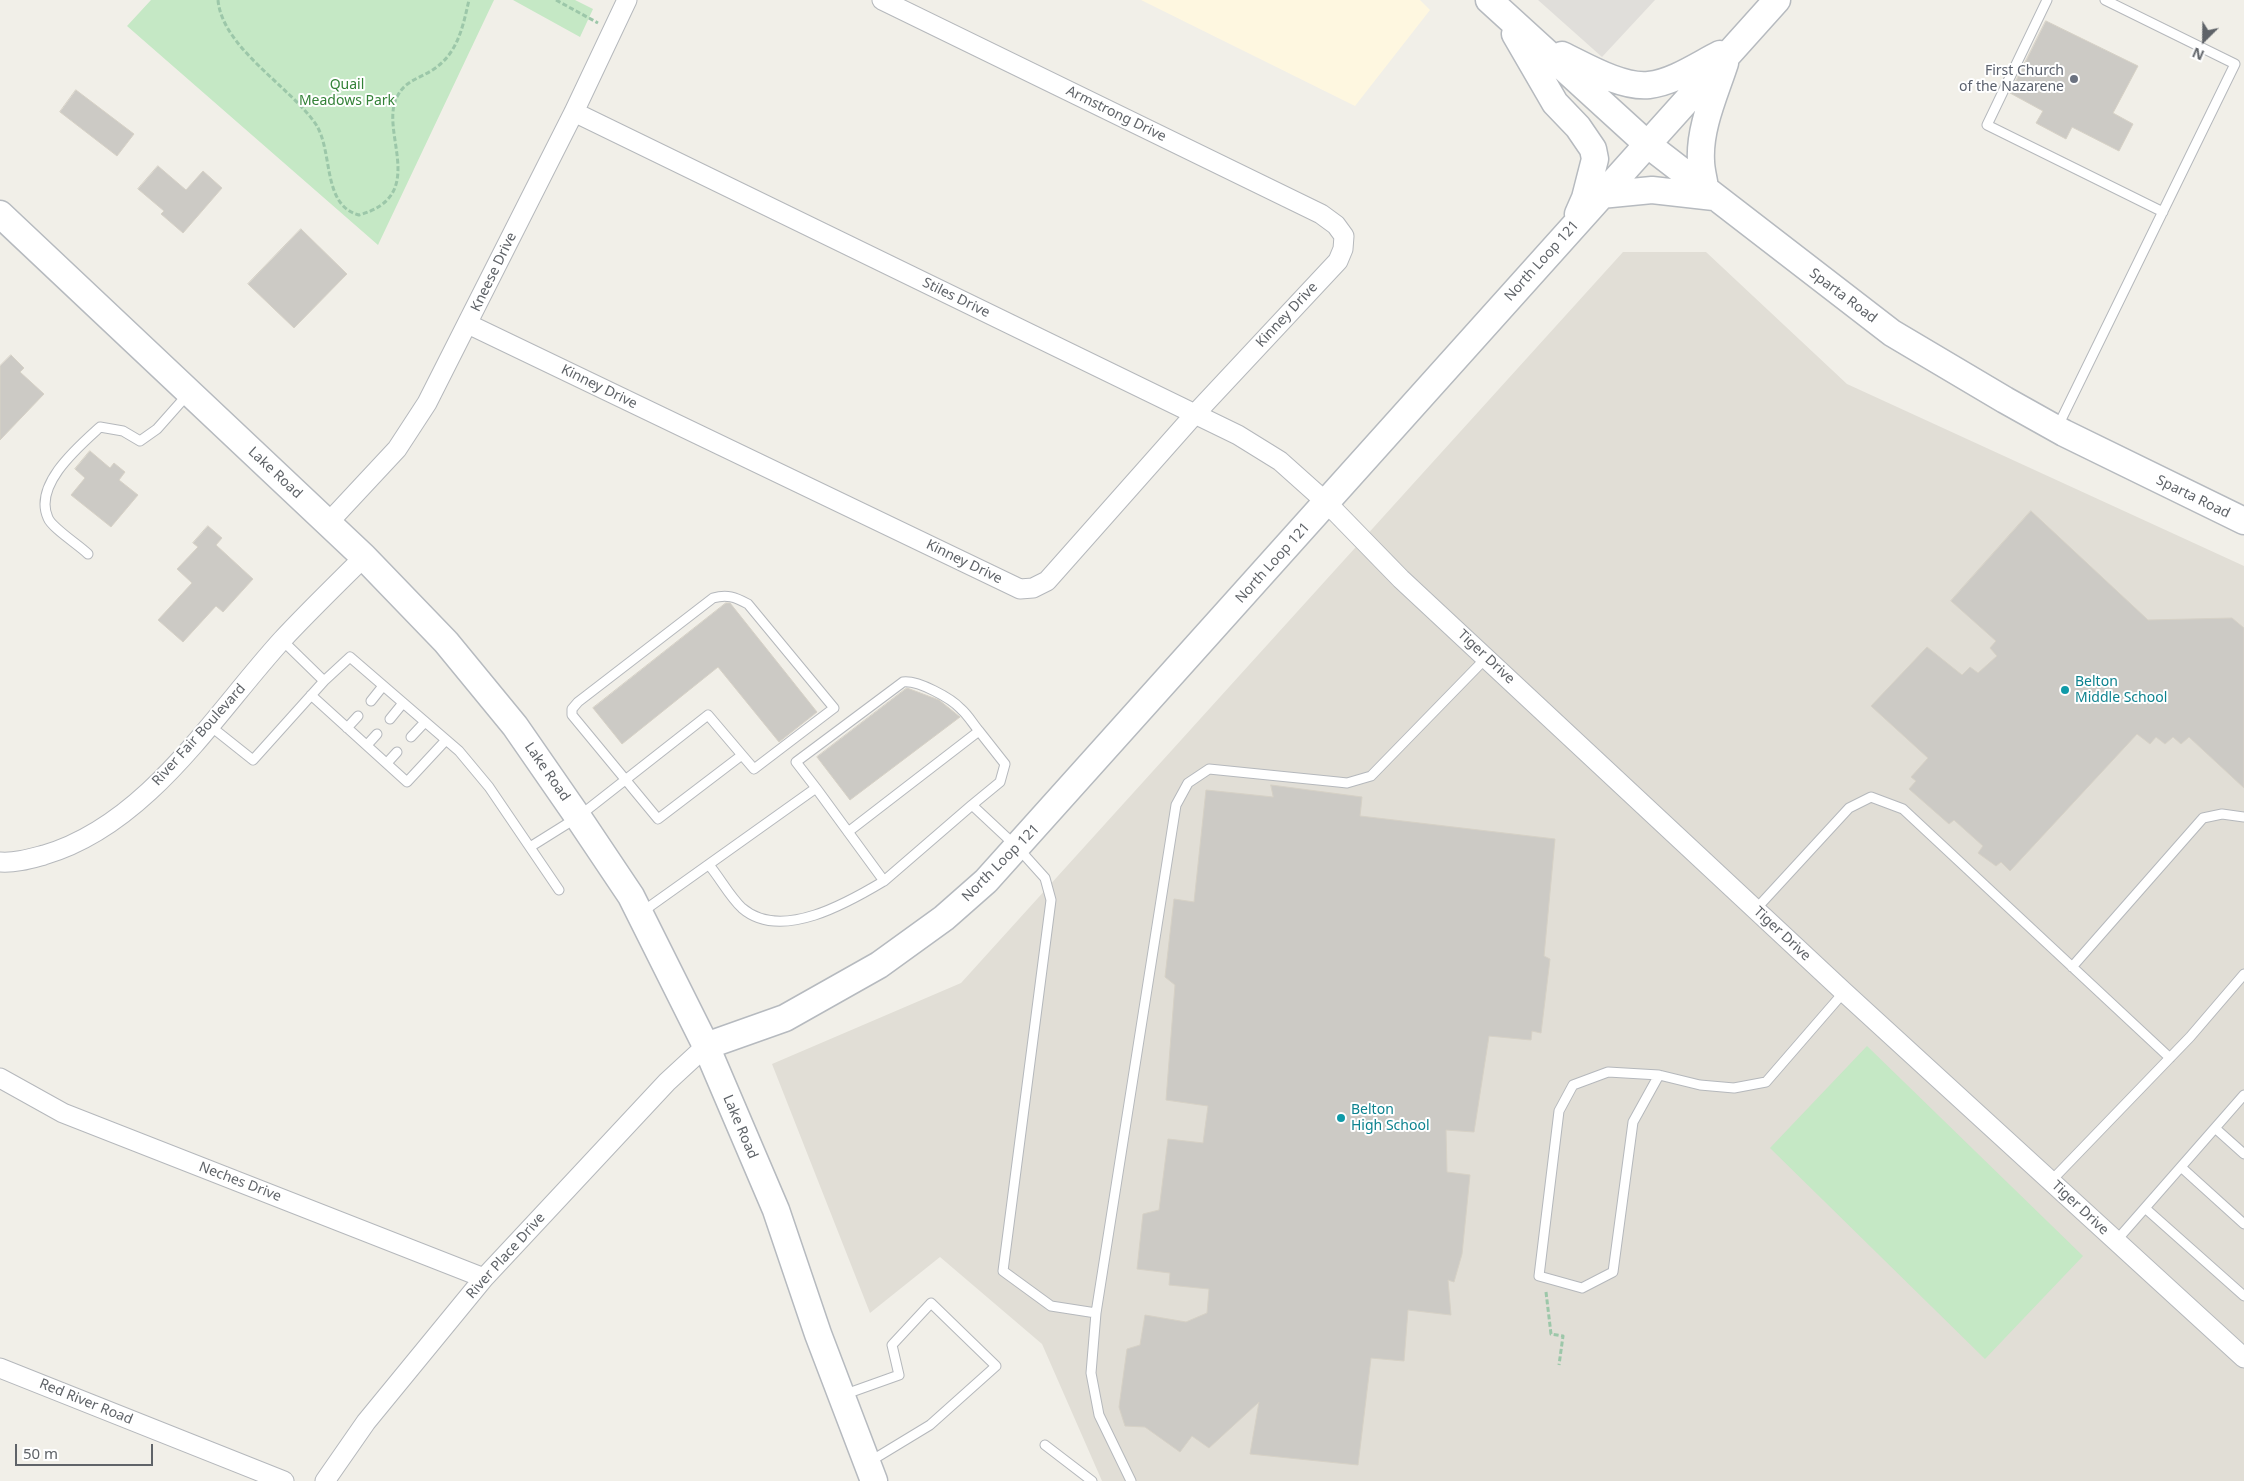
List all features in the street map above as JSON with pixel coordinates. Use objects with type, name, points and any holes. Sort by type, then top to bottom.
[{"type":"main road","name":"North Loop 121","points":[[706,1046],[785,1018],[879,965],[944,918],[986,881],[1018,848],[1777,0]]},
{"type":"main road","points":[[1496,6],[1555,103],[1578,126],[1593,149],[1595,159],[1585,198],[1572,227]]},
{"type":"main road","name":"Sparta Road","points":[[1496,6],[1647,144],[1892,333],[2004,400],[2244,522]]},
{"type":"main road","points":[[1537,43],[1597,72],[1622,81],[1648,85],[1674,78],[1732,50]]},
{"type":"main road","points":[[1601,196],[1652,190],[1710,193],[1701,161],[1702,139],[1707,118],[1732,50]]},
{"type":"main road","name":"Lake Road","points":[[0,214],[364,556],[446,642],[515,726],[578,817],[631,896],[706,1046],[776,1210],[870,1472]]},
{"type":"street","name":"Kneese Drive","points":[[328,523],[397,449],[427,403],[574,112],[627,0]]},
{"type":"street","name":"Armstrong Drive","points":[[882,0],[1320,214],[1336,225],[1344,236]]},
{"type":"street","name":"Stiles Drive","points":[[574,112],[1238,435],[1280,461],[1327,503]]},
{"type":"street","name":"Kinney Drive","points":[[468,324],[1026,590],[1047,581],[1195,414],[1338,261],[1343,249],[1344,236]]},
{"type":"street","name":"Tiger Drive","points":[[1327,503],[1401,579],[1487,657],[1844,992],[2244,1358]]},
{"type":"street","name":"River Fair Boulevard","points":[[0,862],[14,863],[68,848],[121,814],[160,782],[282,640],[364,556]]},
{"type":"street","name":"River Place Drive","points":[[326,1481],[366,1422],[484,1278],[667,1082],[706,1046]]},
{"type":"street","name":"Neches Drive","points":[[0,1078],[62,1113],[484,1278]]},
{"type":"street","name":"Red River Road","points":[[0,1368],[284,1481]]},
{"type":"lane","points":[[2047,0],[1987,125],[2163,212]]},
{"type":"lane","points":[[2057,428],[2235,64],[2105,0]]},
{"type":"lane","points":[[88,554],[48,519],[44,498],[49,483],[78,447],[100,427],[123,431],[140,441],[157,430],[189,392]]},
{"type":"lane","points":[[530,846],[578,817],[626,779],[708,715],[742,754],[754,769],[834,708],[748,604],[735,597],[724,595],[713,598],[578,702],[572,709],[572,715],[626,779],[658,819],[742,754]]},
{"type":"lane","points":[[282,640],[324,681]]},
{"type":"lane","points":[[209,724],[253,760],[324,681],[350,657],[459,751],[489,787],[560,890]]},
{"type":"lane","points":[[1131,1481],[1099,1415],[1091,1374],[1096,1313],[1176,805],[1188,783],[1209,769],[1338,782],[1356,781],[1371,776],[1487,657]]},
{"type":"lane","points":[[710,865],[742,908],[760,917],[779,921],[808,917],[850,902],[884,881],[1000,782],[1005,764],[961,708],[914,683],[903,682],[796,762],[884,881]]},
{"type":"lane","points":[[371,701],[383,686]]},
{"type":"lane","points":[[311,695],[407,782],[446,740]]},
{"type":"lane","points":[[390,718],[403,703]]},
{"type":"lane","points":[[347,728],[358,716]]},
{"type":"lane","points":[[411,737],[425,722]]},
{"type":"lane","points":[[848,832],[978,731]]},
{"type":"lane","points":[[367,745],[377,734]]},
{"type":"lane","points":[[386,763],[397,752]]},
{"type":"lane","points":[[640,914],[816,788]]},
{"type":"lane","points":[[1756,909],[1849,808],[1871,797],[1902,809],[2170,1058]]},
{"type":"lane","points":[[972,805],[1018,848],[1045,878],[1051,900],[1003,1271],[1051,1306],[1096,1313]]},
{"type":"lane","points":[[2072,967],[2203,818],[2222,814],[2244,817]]},
{"type":"lane","points":[[2051,1181],[2170,1058],[2244,974]]},
{"type":"lane","points":[[1659,1075],[1633,1122],[1612,1272],[1582,1288],[1539,1276],[1559,1111],[1574,1085],[1608,1072],[1659,1075],[1700,1085],[1734,1088],[1766,1082],[1844,992]]},
{"type":"lane","points":[[2116,1241],[2244,1095]]},
{"type":"lane","points":[[2215,1128],[2244,1154]]},
{"type":"lane","points":[[2181,1167],[2244,1224]]},
{"type":"lane","points":[[2145,1208],[2244,1296]]},
{"type":"lane","points":[[842,1396],[899,1375],[892,1344],[931,1304],[996,1366],[930,1425],[870,1472]]},
{"type":"lane","points":[[1045,1445],[1092,1481]]},
{"type":"path","points":[[218,0],[224,24],[263,71],[292,97],[316,124],[324,143],[336,195],[344,208],[359,215],[375,210],[395,186],[400,162],[393,116],[396,97],[402,88],[412,80],[434,69],[451,54],[462,31],[469,0]]},
{"type":"path","points":[[556,0],[612,30]]},
{"type":"path","points":[[1539,1276],[1547,1295],[1551,1334],[1563,1336],[1559,1365]]},
{"type":"shaded area","points":[[1141,0],[1420,0],[1430,10],[1355,106]]},
{"type":"shaded area","points":[[1538,0],[1655,0],[1602,57]]},
{"type":"shaded area","points":[[1623,252],[1706,252],[1847,384],[2244,566],[2244,1481],[1102,1481],[1042,1344],[940,1257],[870,1313],[772,1064],[961,983]]},
{"type":"green space","name":"Quail Meadows Park","points":[[151,0],[494,0],[378,245],[127,26]]},
{"type":"green space","points":[[513,0],[575,0],[593,9],[580,37]]},
{"type":"green space","points":[[1867,1046],[2083,1256],[1985,1359],[1770,1148]]},
{"type":"building","name":"First Church of the Nazarene","points":[[2046,21],[2138,66],[2113,113],[2133,124],[2119,151],[2072,127],[2066,139],[2036,123],[2043,111],[2010,93]]},
{"type":"building","points":[[76,90],[134,134],[117,156],[60,112]]},
{"type":"building","points":[[158,166],[186,190],[203,171],[222,188],[183,233],[161,214],[164,211],[138,189]]},
{"type":"building","points":[[301,229],[347,274],[294,328],[248,284]]},
{"type":"building","points":[[11,355],[24,368],[20,372],[44,394],[0,440],[0,366]]},
{"type":"building","points":[[90,451],[110,468],[114,463],[125,472],[119,480],[138,495],[111,527],[71,495],[85,478],[75,469]]},
{"type":"building","name":"Belton Middle School","points":[[2031,511],[2148,620],[2232,618],[2244,628],[2244,788],[2189,737],[2181,744],[2173,737],[2165,744],[2156,737],[2150,744],[2137,734],[2010,871],[2001,862],[1996,866],[1978,853],[1983,846],[1954,820],[1949,824],[1909,789],[1916,781],[1911,777],[1928,758],[1871,706],[1927,647],[1962,675],[1970,667],[1978,673],[1997,656],[1990,648],[1996,641],[1951,601]]},
{"type":"building","points":[[208,526],[222,538],[216,545],[253,579],[223,612],[216,606],[183,642],[158,620],[192,583],[177,569],[198,547],[193,543]]},
{"type":"building","points":[[726,603],[730,603],[817,712],[779,742],[718,667],[622,744],[593,708]]},
{"type":"building","points":[[907,688],[939,700],[960,717],[850,800],[817,757]]},
{"type":"building","name":"Belton High School","points":[[1271,785],[1362,797],[1360,816],[1555,839],[1544,956],[1550,959],[1541,1033],[1532,1031],[1531,1040],[1489,1036],[1474,1132],[1446,1130],[1447,1172],[1470,1175],[1462,1254],[1454,1282],[1448,1280],[1451,1315],[1408,1310],[1404,1361],[1371,1358],[1358,1465],[1250,1454],[1259,1402],[1209,1448],[1192,1436],[1180,1452],[1145,1427],[1125,1426],[1119,1407],[1127,1349],[1140,1345],[1145,1315],[1186,1322],[1207,1313],[1209,1289],[1169,1285],[1170,1273],[1137,1269],[1143,1214],[1159,1210],[1168,1139],[1203,1143],[1208,1106],[1166,1100],[1175,985],[1165,977],[1174,899],[1194,902],[1206,790],[1273,797]]},
{"type":"place","name":"First Church of the Nazarene","points":[[2074,79]]},
{"type":"place","name":"Belton Middle School","points":[[2065,690]]},
{"type":"place","name":"Belton High School","points":[[1341,1118]]}]
